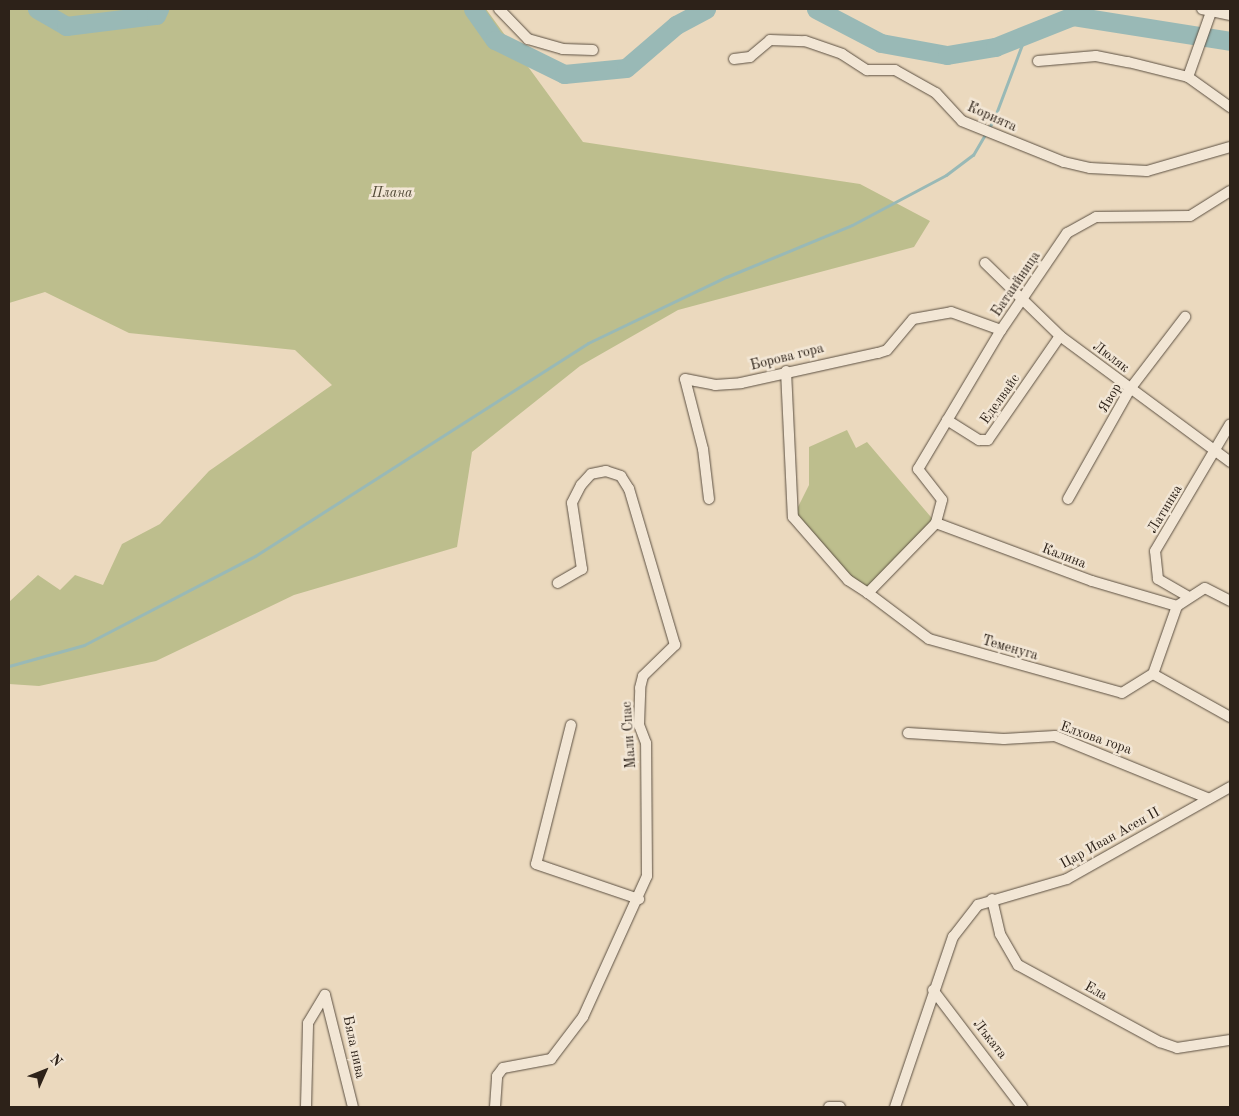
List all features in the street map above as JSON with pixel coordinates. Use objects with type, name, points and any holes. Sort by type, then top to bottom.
[{"type":"street","points":[[500,9],[528,39],[563,49],[593,50]]},
{"type":"street","points":[[1188,77],[1192,56],[1206,25],[1207,11],[1230,15]]},
{"type":"street","name":"Корията","points":[[734,60],[750,57],[770,40],[804,41],[842,54],[866,70],[895,70],[936,93],[962,121],[1064,162],[1090,168],[1147,171],[1230,147]]},
{"type":"street","points":[[1038,61],[1096,56],[1188,77],[1230,107]]},
{"type":"street","name":"Батаийница","points":[[936,523],[942,500],[918,469],[1001,330],[1079,222],[1096,217],[1183,218],[1230,191]]},
{"type":"street","name":"Люляк","points":[[985,263],[1021,301],[1060,336],[1230,462]]},
{"type":"street","name":"Борова гора","points":[[709,499],[703,449],[685,379],[715,385],[741,383],[786,370],[887,350],[903,328],[924,316],[950,312],[1001,330]]},
{"type":"street","name":"Явор","points":[[1068,499],[1130,389],[1185,317]]},
{"type":"street","name":"Еделвайс","points":[[947,420],[980,440],[988,440],[1060,336]]},
{"type":"street","name":"Теменуга","points":[[786,370],[793,517],[848,580],[868,592],[929,639],[1075,682],[1122,693],[1153,674]]},
{"type":"street","name":"Латинка","points":[[1189,597],[1158,579],[1155,552],[1230,424]]},
{"type":"street","name":"Мали Спас","points":[[495,1107],[497,1076],[503,1068],[551,1059],[569,1038],[639,899],[647,876],[646,743],[639,725],[640,688],[643,676],[675,646],[629,489],[620,476],[606,471],[591,474],[582,485],[572,503],[582,569],[558,583]]},
{"type":"street","points":[[868,592],[936,523]]},
{"type":"street","name":"Калина","points":[[936,523],[1092,582],[1176,606]]},
{"type":"street","points":[[1230,601],[1205,588],[1176,606],[1153,674],[1230,717]]},
{"type":"street","points":[[571,725],[536,864],[639,899]]},
{"type":"street","name":"Елхова гора","points":[[908,733],[1004,739],[1055,736],[1209,799]]},
{"type":"street","name":"Цар Иван Асен II","points":[[895,1107],[933,990],[953,937],[978,905],[992,899],[1067,879],[1230,787]]},
{"type":"street","name":"Ела","points":[[992,899],[1000,934],[1018,965],[1160,1042],[1177,1048],[1230,1040]]},
{"type":"street","name":"Лъката","points":[[933,990],[1022,1107]]},
{"type":"street","name":"Бяла нива","points":[[306,1107],[308,1023],[325,995],[353,1107]]},
{"type":"street","points":[[829,1107],[840,1107]]},
{"type":"green space","name":"Плана","points":[[9,9],[486,9],[583,142],[860,184],[930,221],[914,247],[678,310],[580,366],[472,452],[457,547],[294,595],[156,661],[39,686],[9,684],[9,602],[38,575],[60,590],[75,575],[103,585],[122,544],[160,524],[209,471],[332,385],[295,350],[129,333],[45,292],[9,303]]},
{"type":"green space","points":[[847,430],[856,448],[867,442],[936,523],[868,593],[848,580],[793,517],[809,485],[809,447]]},
{"type":"waterway","points":[[37,9],[66,26],[156,15],[159,9]]},
{"type":"waterway","points":[[473,9],[495,40],[564,74],[626,68],[676,25],[706,9]]},
{"type":"waterway","points":[[816,9],[881,43],[947,55],[995,47],[1073,16],[1230,41]]},
{"type":"waterway","points":[[9,666],[84,645],[255,556],[588,343],[726,277],[852,225],[946,175],[973,155],[994,119],[1026,34]]}]
